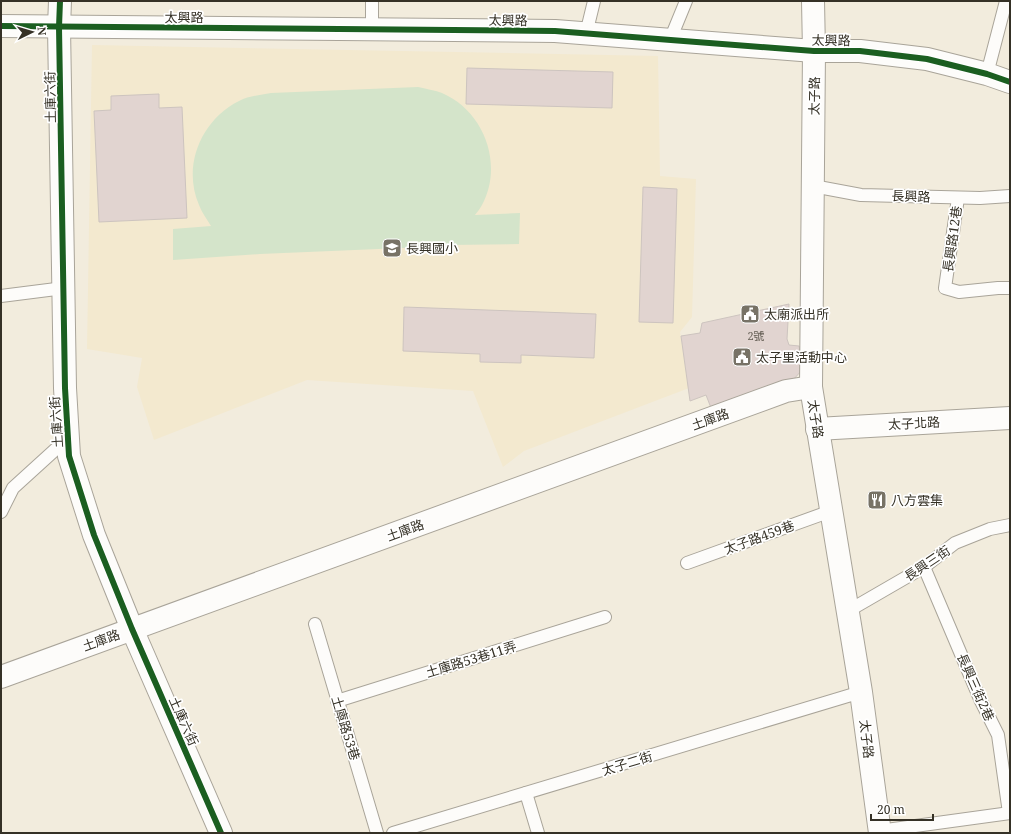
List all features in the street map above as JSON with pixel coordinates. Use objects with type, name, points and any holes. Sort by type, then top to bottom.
[{"type":"street","name":"土庫六街","points":[[60,1],[59,27],[65,388],[69,456],[94,535],[132,629],[221,833]]},
{"type":"street","name":"太子路","points":[[813,1],[814,51],[811,387],[861,692],[879,832]]},
{"type":"street","name":"太興路","points":[[1,26],[555,31],[814,51],[860,51],[928,59],[987,74],[1010,82]]},
{"type":"street","name":"土庫路","points":[[1,677],[786,391],[811,387]]},
{"type":"street","name":"太子北路","points":[[817,429],[1010,418]]},
{"type":"lane","points":[[372,1],[372,29]]},
{"type":"lane","points":[[586,34],[594,1]]},
{"type":"lane","points":[[670,40],[686,1]]},
{"type":"lane","points":[[987,74],[1006,1]]},
{"type":"lane","name":"長興路","points":[[813,186],[861,195],[958,198],[1010,196]]},
{"type":"lane","name":"長興路12巷","points":[[958,198],[945,288],[959,292],[1010,288]]},
{"type":"lane","points":[[1,296],[64,288]]},
{"type":"lane","points":[[1,512],[13,488],[68,438]]},
{"type":"lane","name":"太子路459巷","points":[[687,563],[831,511]]},
{"type":"lane","name":"長興三街","points":[[848,611],[924,567],[955,544],[990,529],[1010,525]]},
{"type":"lane","name":"長興三街2巷","points":[[924,567],[980,699],[998,735],[1009,813]]},
{"type":"lane","name":"土庫路53巷11弄","points":[[338,701],[605,617]]},
{"type":"lane","name":"土庫路53巷","points":[[315,624],[377,833]]},
{"type":"lane","name":"太子二街","points":[[394,833],[861,692]]},
{"type":"lane","points":[[526,793],[538,833]]},
{"type":"lane","points":[[879,832],[1009,813]]},
{"type":"shaded area","name":"長興國小","points":[[92,45],[658,56],[660,176],[696,179],[692,317],[680,332],[689,388],[524,451],[503,467],[473,391],[307,380],[154,440],[137,387],[142,358],[87,349]]},
{"type":"green space","points":[[418,87],[442,93],[457,101],[469,112],[479,126],[486,140],[490,156],[491,173],[488,189],[482,205],[475,215],[520,213],[519,244],[449,245],[260,254],[173,260],[173,229],[211,226],[200,208],[194,190],[194,160],[198,146],[205,132],[214,120],[226,109],[243,99],[271,93]]},
{"type":"building","points":[[467,68],[613,72],[612,108],[466,104]]},
{"type":"building","points":[[159,94],[159,108],[182,107],[187,218],[99,222],[94,111],[111,110],[111,96]]},
{"type":"building","points":[[643,187],[677,189],[673,323],[639,322]]},
{"type":"building","name":"太子里活動中心","points":[[789,304],[787,339],[789,345],[799,346],[803,369],[792,381],[713,413],[706,395],[690,401],[681,336],[700,333],[702,323]]},
{"type":"building","points":[[404,307],[596,314],[594,358],[521,355],[521,363],[480,362],[480,354],[403,351]]},
{"type":"cycle path","points":[[60,1],[59,27],[65,388],[69,456],[94,535],[132,629],[221,833]]},
{"type":"cycle path","points":[[1,26],[555,31],[814,51],[860,51],[927,59],[987,74],[1010,82]]},
{"type":"place","name":"長興國小","points":[[392,248]]},
{"type":"place","name":"太廟派出所","points":[[750,314]]},
{"type":"place","name":"太子里活動中心","points":[[742,357]]},
{"type":"place","name":"八方雲集","points":[[877,500]]}]
